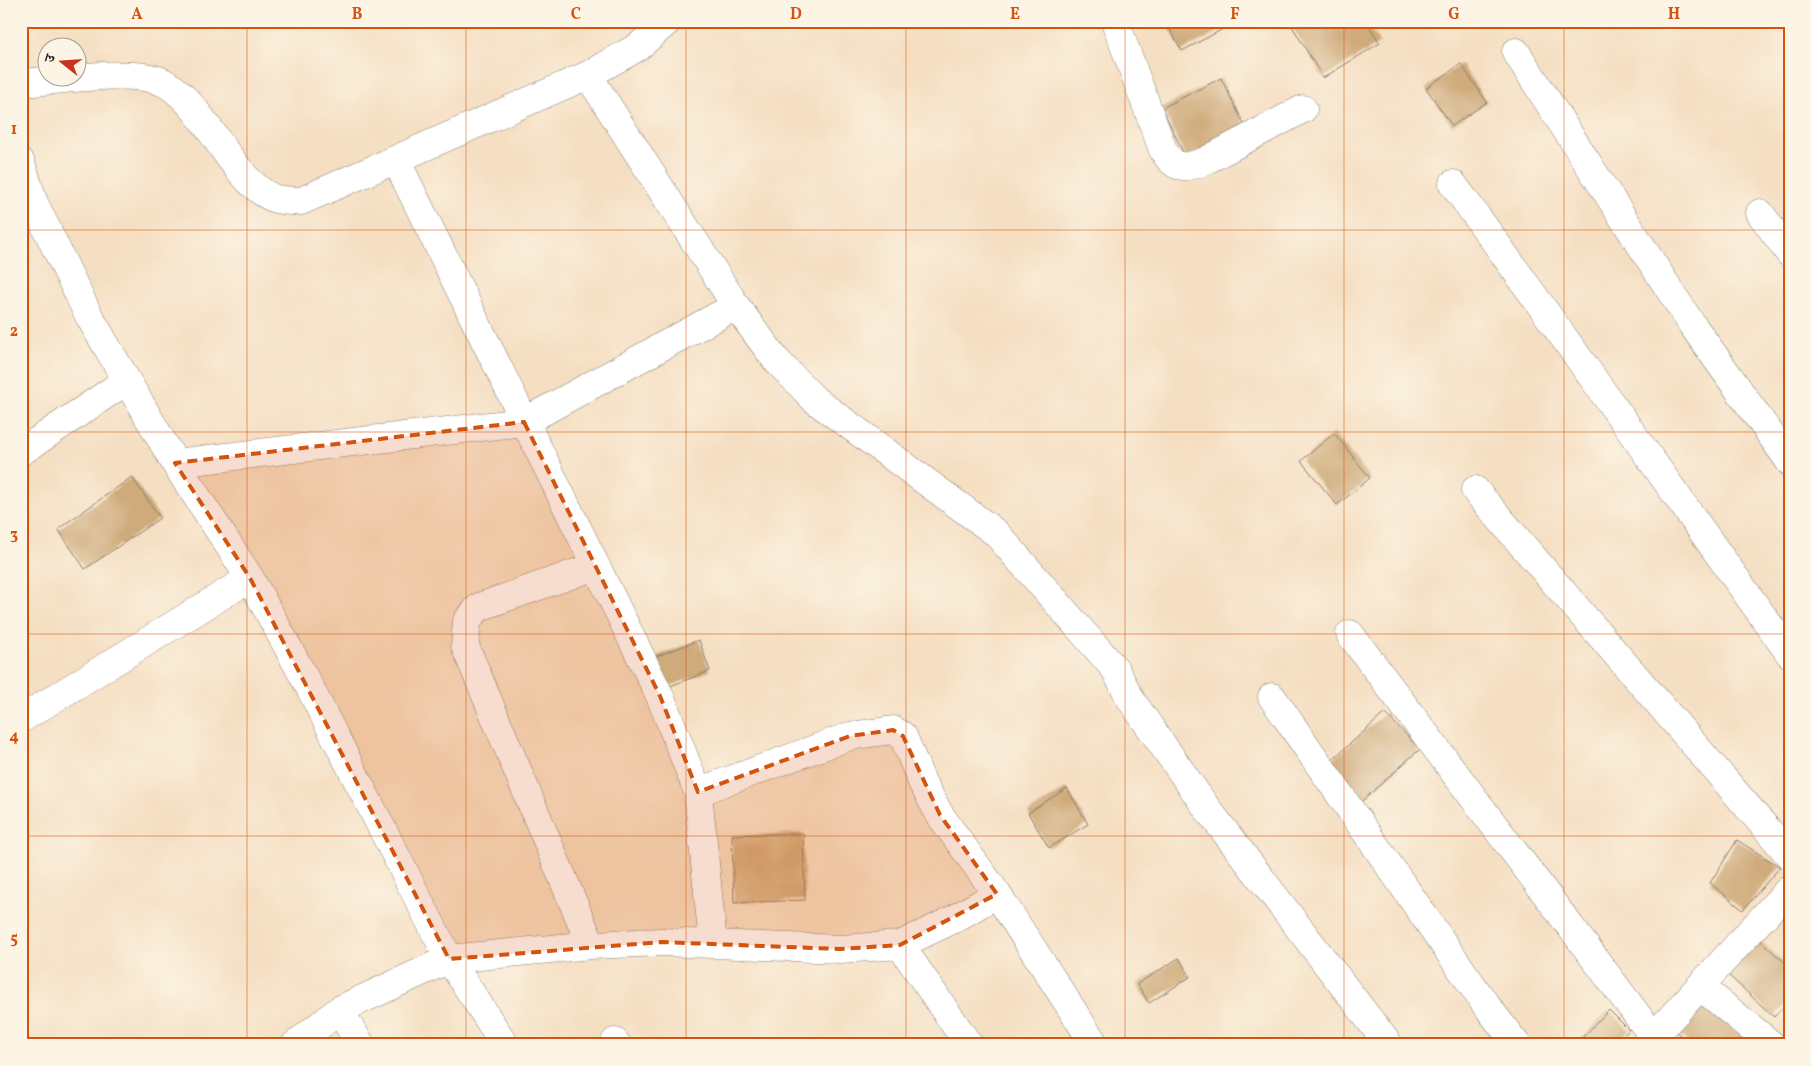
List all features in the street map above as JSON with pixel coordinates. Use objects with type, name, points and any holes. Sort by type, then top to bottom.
[{"type":"street","points":[[21,83],[123,76],[140,76],[160,81],[176,91],[194,110],[249,180],[270,197],[284,201],[301,201],[321,194],[588,75],[638,47],[668,21]]},
{"type":"street","points":[[1115,21],[1163,150],[1170,162],[1180,166],[1191,166],[1204,162],[1303,109]]},
{"type":"street","points":[[1516,52],[1691,323],[1790,462]]},
{"type":"street","points":[[588,75],[736,306],[776,360],[815,400],[996,533],[1115,669],[1132,700],[1206,806],[1389,1045]]},
{"type":"street","points":[[396,160],[660,696],[698,792],[713,944]]},
{"type":"street","points":[[21,163],[34,203],[89,316],[175,463],[250,578],[315,697],[449,958],[506,1045]]},
{"type":"street","points":[[1453,184],[1595,378],[1626,425],[1790,654]]},
{"type":"street","points":[[1760,213],[1790,254]]},
{"type":"street","points":[[175,463],[524,422],[736,306]]},
{"type":"street","points":[[21,452],[126,381]]},
{"type":"street","points":[[1475,490],[1790,856]]},
{"type":"street","points":[[591,945],[465,646],[467,621],[479,607],[596,566]]},
{"type":"street","points":[[21,718],[250,578]]},
{"type":"street","points":[[1350,634],[1650,1041],[1790,888]]},
{"type":"street","points":[[1272,697],[1486,1005],[1517,1045]]},
{"type":"street","points":[[698,792],[850,736],[893,730],[904,736],[922,782],[940,815],[997,894],[1095,1045]]},
{"type":"street","points":[[295,1045],[339,1010],[449,958],[591,945],[662,942],[840,948],[900,945],[997,894]]},
{"type":"street","points":[[900,945],[969,1045]]},
{"type":"street","points":[[1701,987],[1772,1045]]},
{"type":"street","points":[[339,1010],[361,1045]]},
{"type":"highlighted area","points":[[524,422],[660,696],[698,792],[850,736],[893,730],[903,736],[940,815],[997,894],[900,945],[840,949],[662,942],[449,959],[250,578],[175,463]]},
{"type":"building","points":[[1165,21],[1217,21],[1221,30],[1182,51]]},
{"type":"building","points":[[1289,21],[1366,21],[1380,43],[1323,78]]},
{"type":"building","points":[[1461,64],[1487,102],[1452,126],[1426,88]]},
{"type":"building","points":[[1221,78],[1246,128],[1186,158],[1162,108]]},
{"type":"building","points":[[1334,433],[1370,478],[1337,505],[1301,461]]},
{"type":"building","points":[[132,477],[160,518],[85,569],[58,529]]},
{"type":"building","points":[[699,640],[710,671],[665,688],[654,657]]},
{"type":"building","points":[[1385,713],[1420,749],[1361,802],[1326,765]]},
{"type":"building","points":[[1067,788],[1088,824],[1049,848],[1028,813]]},
{"type":"building","points":[[803,833],[805,900],[734,903],[732,835]]},
{"type":"building","points":[[1737,840],[1780,867],[1743,910],[1710,883]]},
{"type":"building","points":[[1757,938],[1790,967],[1790,999],[1774,1017],[1726,973]]},
{"type":"building","points":[[1179,958],[1190,977],[1149,1003],[1137,984]]},
{"type":"building","points":[[1699,989],[1767,1045],[1692,1045],[1669,1026]]},
{"type":"building","points":[[1609,1010],[1629,1030],[1613,1045],[1575,1045]]}]
